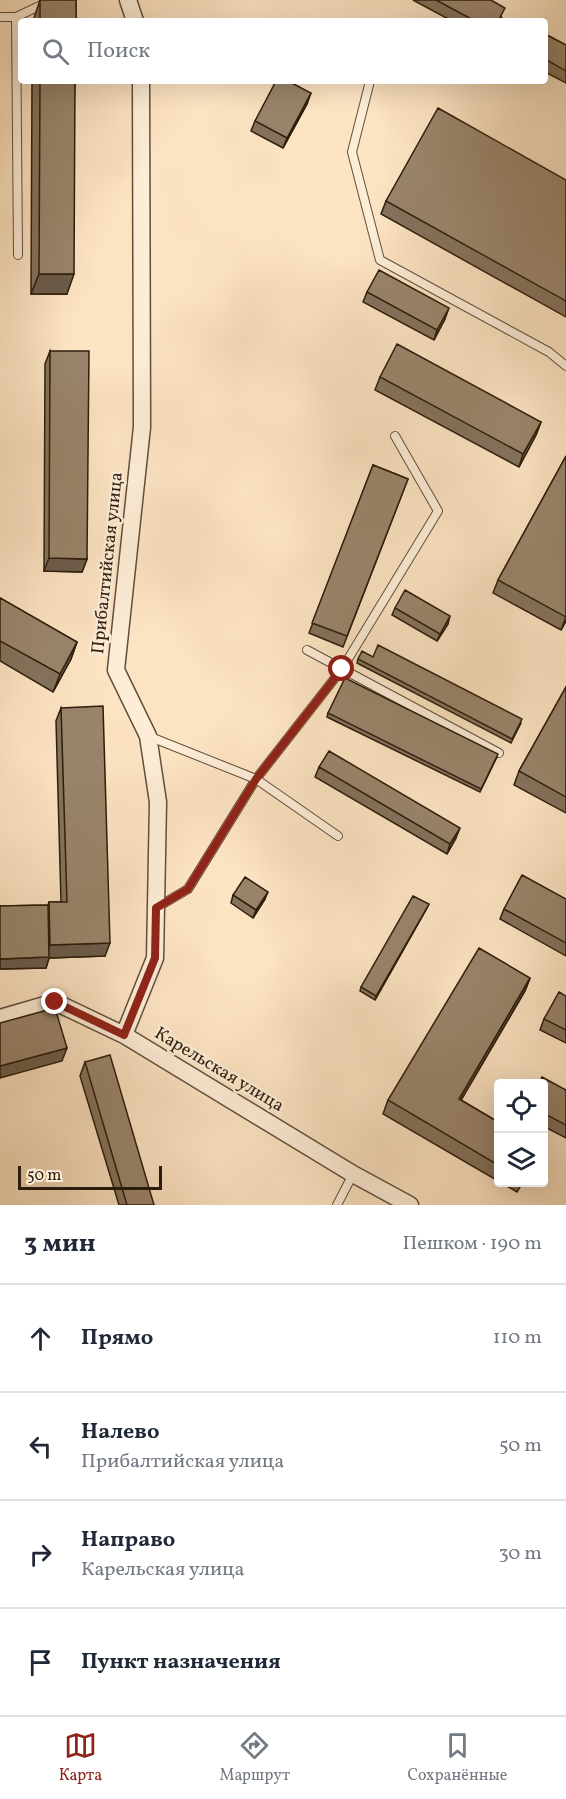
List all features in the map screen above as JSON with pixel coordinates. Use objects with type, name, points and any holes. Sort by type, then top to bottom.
[{"type":"street","points":[[128,0],[134,18]]},
{"type":"street","name":"Прибалтийская улица","points":[[124,1035],[155,958],[158,802],[148,736],[116,670],[142,427],[141,84]]},
{"type":"street","name":"Карельская улица","points":[[0,1018],[55,1002],[124,1035],[353,1174],[410,1205]]},
{"type":"lane","points":[[0,17],[16,17],[52,0]]},
{"type":"lane","points":[[16,17],[18,255]]},
{"type":"lane","points":[[369,84],[352,152],[380,260],[549,352],[566,366]]},
{"type":"lane","points":[[156,908],[188,889],[256,779],[342,669],[438,511],[395,436]]},
{"type":"lane","points":[[308,650],[499,753]]},
{"type":"lane","points":[[148,736],[256,779],[338,836]]},
{"type":"lane","points":[[337,1205],[353,1174]]},
{"type":"building","points":[[40,0],[76,0],[76,18],[40,18]]},
{"type":"building","points":[[436,0],[491,0],[505,8],[500,18],[469,18]]},
{"type":"building","points":[[548,36],[566,45],[566,71],[548,61]]},
{"type":"building","points":[[40,84],[75,84],[74,274],[39,274]]},
{"type":"building","points":[[274,84],[294,84],[311,93],[287,138],[255,121]]},
{"type":"building","points":[[438,108],[566,180],[566,301],[386,201]]},
{"type":"building","points":[[379,270],[449,308],[437,330],[367,292]]},
{"type":"building","points":[[397,344],[541,422],[523,454],[380,377]]},
{"type":"building","points":[[50,351],[89,351],[87,559],[49,558]]},
{"type":"building","points":[[566,456],[566,617],[498,580]]},
{"type":"building","points":[[373,465],[408,479],[347,636],[312,623]]},
{"type":"building","points":[[405,590],[450,616],[440,634],[395,608]]},
{"type":"building","points":[[0,598],[77,642],[60,674],[0,641]]},
{"type":"building","points":[[378,645],[522,719],[512,739],[358,659],[362,651],[373,657]]},
{"type":"building","points":[[345,678],[498,754],[481,789],[328,713]]},
{"type":"building","points":[[566,687],[566,797],[519,771]]},
{"type":"building","points":[[103,706],[110,943],[50,945],[49,902],[67,902],[61,708]]},
{"type":"building","points":[[329,751],[460,828],[450,844],[319,767]]},
{"type":"building","points":[[522,875],[566,899],[566,943],[504,909]]},
{"type":"building","points":[[245,877],[268,892],[256,910],[233,895]]},
{"type":"building","points":[[413,896],[429,904],[376,996],[361,987]]},
{"type":"building","points":[[48,905],[49,957],[0,959],[0,906]]},
{"type":"building","points":[[479,948],[530,978],[459,1099],[494,1120],[494,1163],[388,1100]]},
{"type":"building","points":[[559,992],[566,996],[566,1030],[544,1019]]},
{"type":"building","points":[[55,1008],[67,1048],[0,1066],[0,1023]]},
{"type":"building","points":[[110,1055],[154,1205],[127,1205],[85,1062]]},
{"type":"building","points":[[548,1080],[566,1090],[566,1125],[548,1116]]},
{"type":"route","points":[[55,1002],[124,1035],[155,958],[156,908],[188,889],[256,779],[342,669]]}]
